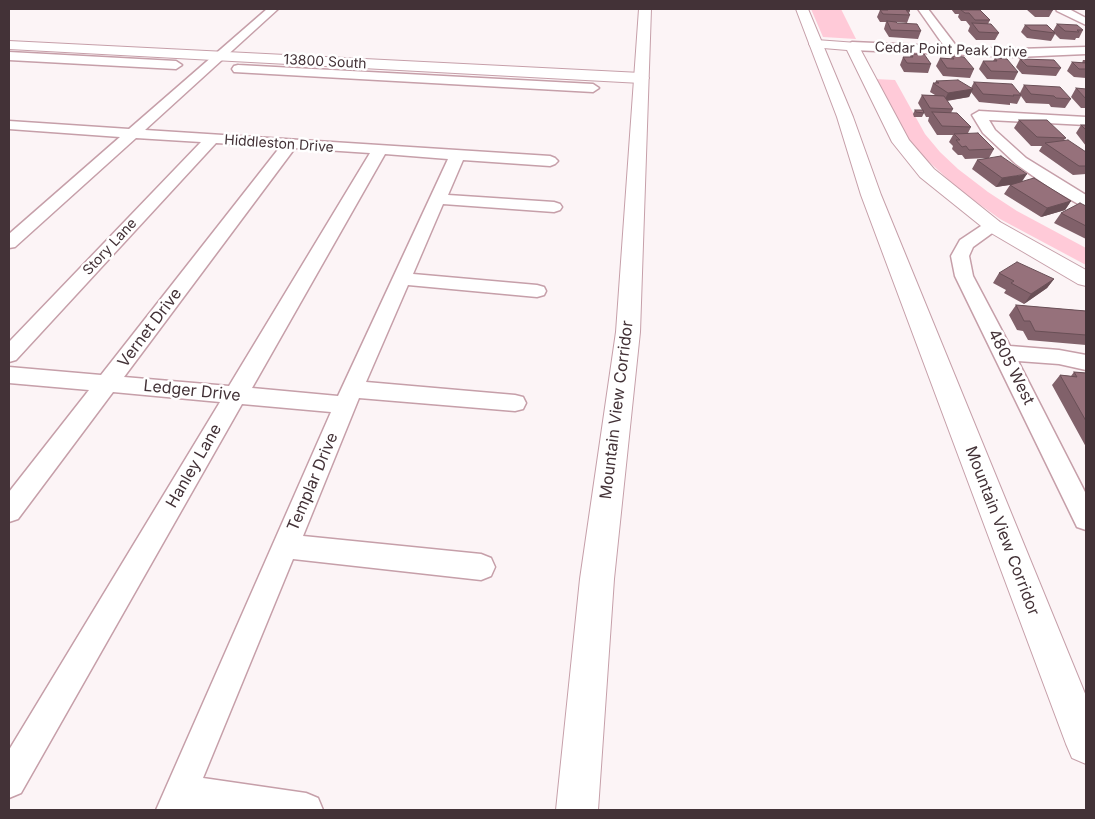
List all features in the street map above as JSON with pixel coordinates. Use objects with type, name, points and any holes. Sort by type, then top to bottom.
[{"type":"main road","name":"Mountain View Corridor","points":[[578,810],[597,579],[628,332],[645,9]]},
{"type":"main road","name":"Mountain View Corridor","points":[[802,9],[845,117],[875,204],[1086,744]]},
{"type":"main road","name":"Cedar Point Peak Drive","points":[[816,44],[852,46]]},
{"type":"main road","name":"13800 South","points":[[9,45],[218,56],[301,66],[547,80],[641,78]]},
{"type":"main road","points":[[852,46],[901,142],[927,173],[993,226],[1086,279]]},
{"type":"street","points":[[9,244],[132,132],[273,9]]},
{"type":"street","points":[[923,9],[953,50]]},
{"type":"street","points":[[1061,9],[1086,22]]},
{"type":"street","points":[[15,56],[36,46]]},
{"type":"street","name":"Cedar Point Peak Drive","points":[[852,46],[1043,54],[1086,52]]},
{"type":"street","points":[[119,62],[132,52]]},
{"type":"street","points":[[15,56],[176,65]]},
{"type":"street","points":[[238,69],[301,66]]},
{"type":"street","points":[[547,80],[593,88]]},
{"type":"street","points":[[1086,121],[979,115],[990,133],[1021,161],[1056,185],[1086,202]]},
{"type":"street","name":"Hiddleston Drive","points":[[9,125],[550,161]]},
{"type":"street","name":"Story Lane","points":[[9,355],[212,139]]},
{"type":"street","name":"Vernet Drive","points":[[9,511],[290,145]]},
{"type":"street","name":"Hanley Lane","points":[[9,782],[380,150]]},
{"type":"street","name":"Templar Drive","points":[[177,801],[349,397],[457,156]]},
{"type":"street","points":[[438,199],[554,207]]},
{"type":"street","name":"4805 West","points":[[993,226],[966,244],[960,256],[964,276],[1086,516]]},
{"type":"street","points":[[402,279],[537,291]]},
{"type":"street","points":[[1004,353],[1059,357],[1086,362]]},
{"type":"street","name":"Ledger Drive","points":[[9,375],[235,396],[349,397],[515,403]]},
{"type":"street","points":[[286,546],[481,567]]},
{"type":"street","points":[[177,801],[306,810]]},
{"type":"shaded area","points":[[811,9],[841,9],[856,39],[823,37]]},
{"type":"shaded area","points":[[875,79],[895,80],[925,134],[958,169],[1017,211],[1086,248],[1086,265],[1000,219],[961,191],[915,149],[900,128]]},
{"type":"building","points":[[908,9],[910,11],[906,10],[910,15],[883,14],[880,10]]},
{"type":"building","points":[[961,10],[980,10],[990,20],[975,20],[969,13]]},
{"type":"building","points":[[887,21],[917,24],[921,31],[891,30]]},
{"type":"building","points":[[972,23],[991,24],[999,33],[979,32]]},
{"type":"building","points":[[1057,24],[1077,25],[1083,30],[1077,30],[1079,32],[1065,31]]},
{"type":"building","points":[[1025,25],[1047,25],[1055,33],[1031,30]]},
{"type":"building","points":[[911,54],[924,54],[931,64],[907,63],[903,57],[913,57]]},
{"type":"building","points":[[952,56],[964,57],[974,69],[947,68],[940,58],[954,59]]},
{"type":"building","points":[[995,58],[1007,59],[1018,72],[991,71],[983,61],[997,61]]},
{"type":"building","points":[[1020,59],[1054,60],[1061,68],[1027,66]]},
{"type":"building","points":[[1072,62],[1086,63],[1086,69],[1079,69]]},
{"type":"building","points":[[958,80],[973,89],[948,93],[933,83],[939,83],[936,81]]},
{"type":"building","points":[[974,82],[1012,84],[1021,95],[983,94]]},
{"type":"building","points":[[1024,85],[1060,87],[1071,99],[1031,94]]},
{"type":"building","points":[[1076,88],[1086,89],[1086,99]]},
{"type":"building","points":[[922,95],[944,96],[953,109],[930,108]]},
{"type":"building","points":[[915,110],[923,110],[924,113],[916,112]]},
{"type":"building","points":[[932,112],[957,113],[971,127],[942,126]]},
{"type":"building","points":[[1019,120],[1047,120],[1066,138],[1037,137]]},
{"type":"building","points":[[978,133],[994,149],[969,150],[966,146],[962,147],[956,140],[960,140],[954,134]]},
{"type":"building","points":[[1068,140],[1086,152],[1086,166],[1079,166],[1045,143]]},
{"type":"building","points":[[1001,156],[1027,174],[1002,178],[977,160]]},
{"type":"building","points":[[1034,178],[1071,201],[1047,208],[1010,185]]},
{"type":"building","points":[[1080,203],[1086,206],[1086,226],[1061,213]]},
{"type":"building","points":[[1017,262],[1054,279],[1031,294],[1011,283],[1014,281],[999,273]]},
{"type":"building","points":[[1016,305],[1086,311],[1086,335],[1035,331],[1030,321],[1024,321]]},
{"type":"building","points":[[1074,372],[1086,373],[1086,421],[1060,375],[1077,377]]}]
